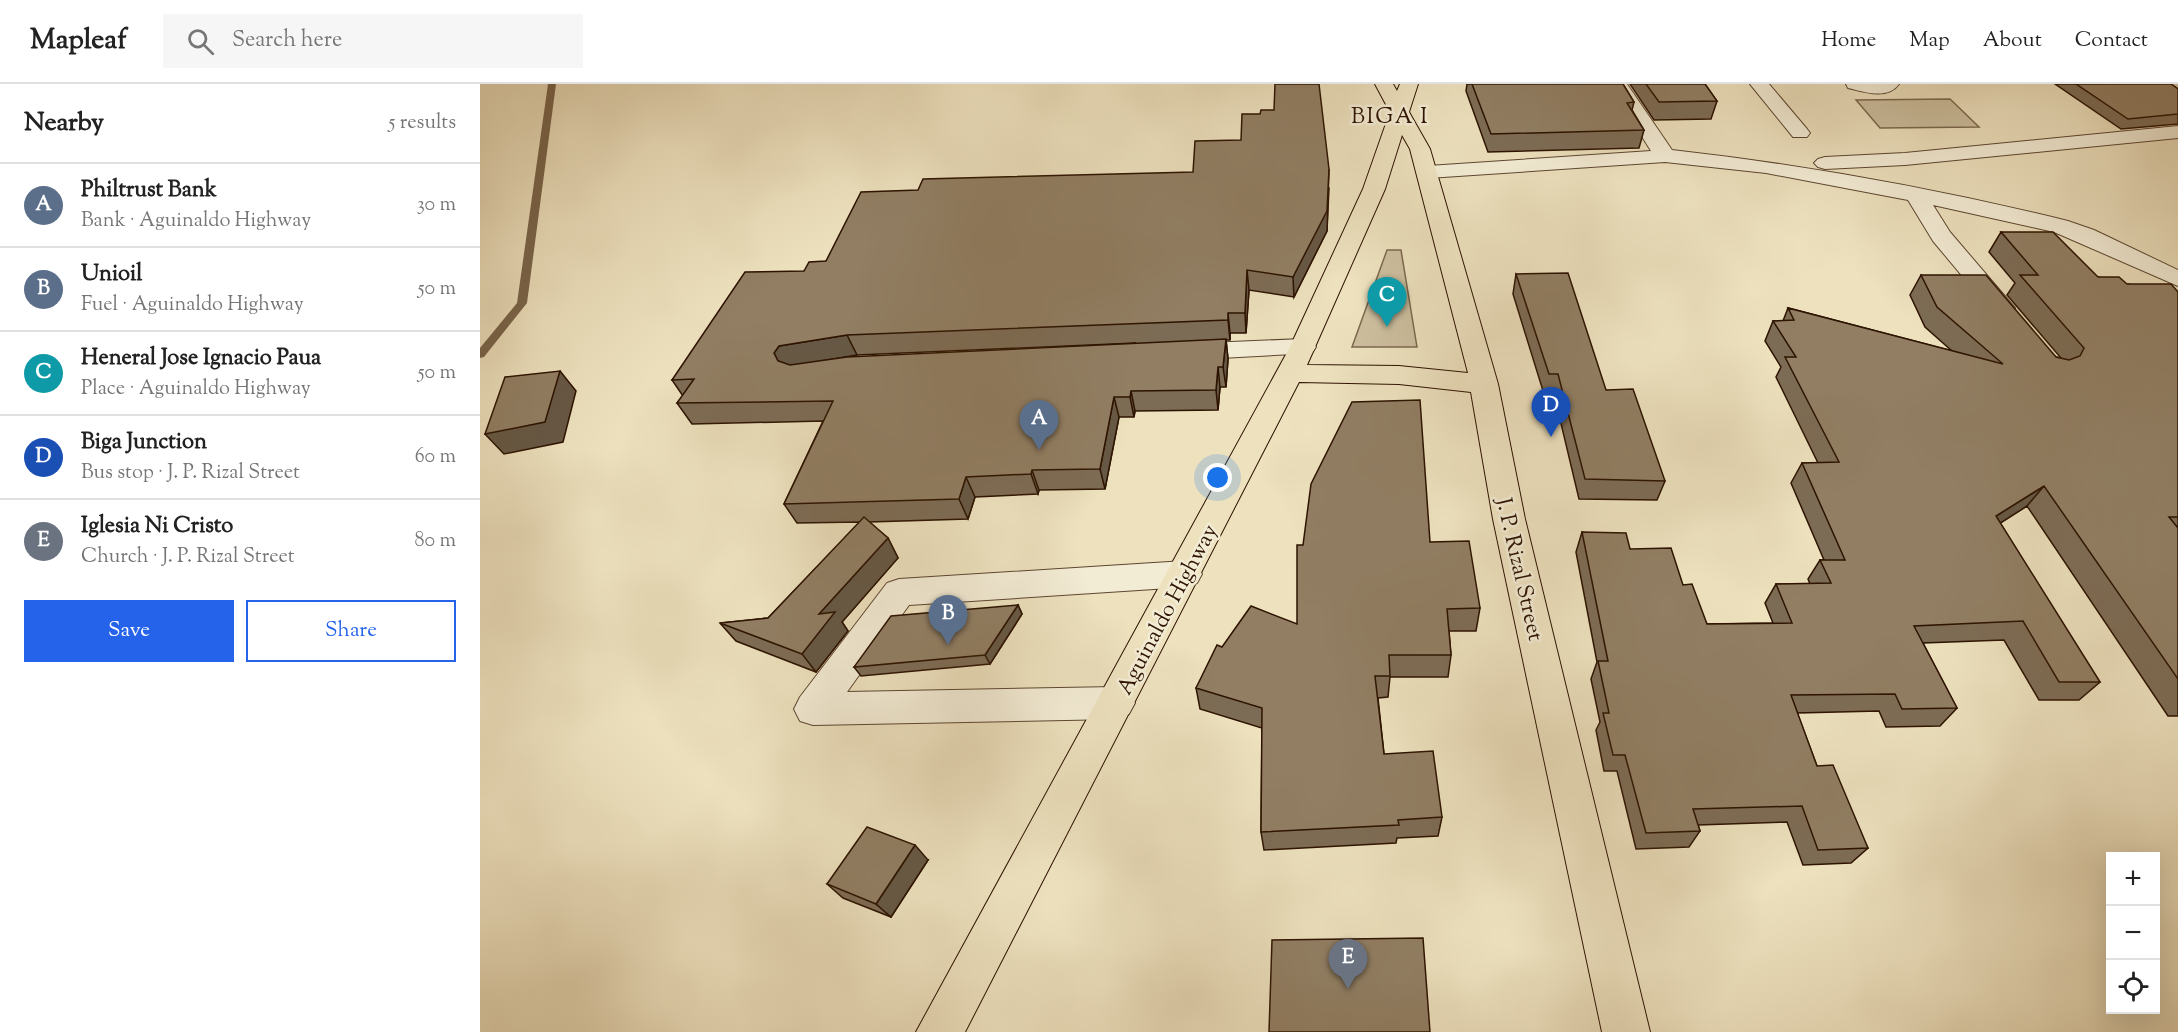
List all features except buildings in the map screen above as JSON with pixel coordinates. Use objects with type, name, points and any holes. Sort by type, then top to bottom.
[{"type":"main road","points":[[1384,84],[1400,111]]},
{"type":"main road","name":"Aguinaldo Highway","points":[[940,1032],[1185,574],[1296,360],[1374,189],[1409,84]]},
{"type":"main road","name":"J. P. Rizal Street","points":[[1400,111],[1420,149],[1428,172],[1484,384],[1509,519],[1626,1032]]},
{"type":"main road","points":[[1296,360],[1399,375],[1484,384]]},
{"type":"street","points":[[1618,84],[1665,156]]},
{"type":"street","points":[[1759,84],[1800,133]]},
{"type":"street","points":[[1855,84],[1869,87],[1886,87],[1890,84]]},
{"type":"street","points":[[1766,167],[1905,159],[2178,132]]},
{"type":"street","points":[[1428,172],[1665,156],[1766,167],[1855,182],[2060,226],[2086,235],[2178,279]]},
{"type":"street","points":[[1917,197],[1941,236],[2016,325]]},
{"type":"street","points":[[1162,353],[1296,360]]},
{"type":"street","points":[[1116,703],[813,709],[899,592],[1185,574]]},
{"type":"shaded area","points":[[1950,99],[1979,127],[1880,128],[1856,100]]},
{"type":"shaded area","points":[[1387,250],[1401,250],[1417,347],[1352,347]]},
{"type":"waterway","points":[[480,355],[522,303],[552,84]]},
{"type":"place","name":"Heneral Jose Ignacio Paua","points":[[1387,327]]},
{"type":"place","name":"Biga Junction","points":[[1551,437]]},
{"type":"place","name":"Philtrust Bank","points":[[1039,450]]},
{"type":"place","name":"Unioil","points":[[948,645]]},
{"type":"place","name":"Iglesia Ni Cristo","points":[[1348,989]]},
{"type":"district","name":"BIGA I","points":[[1390,115]]}]
